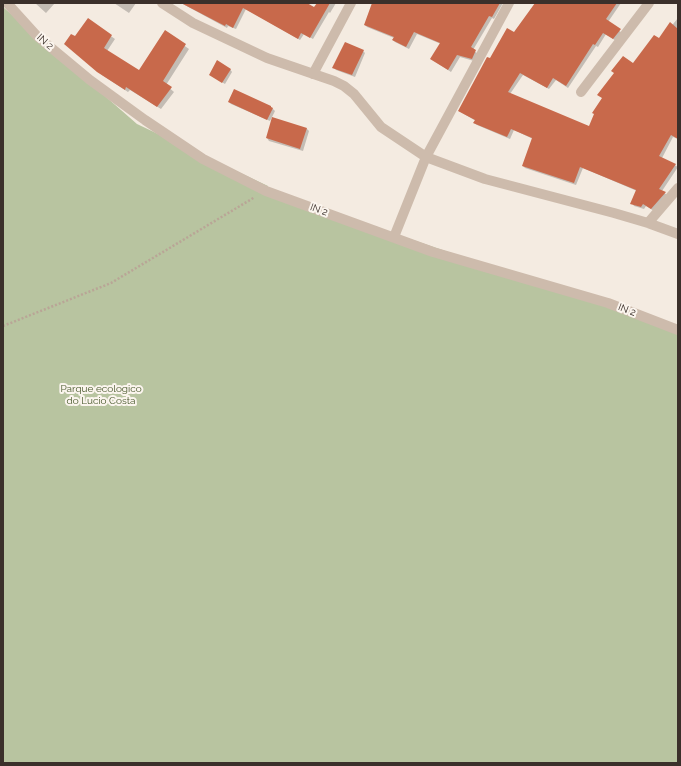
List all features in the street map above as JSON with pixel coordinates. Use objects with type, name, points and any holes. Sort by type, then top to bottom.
[{"type":"street","name":"IN 2","points":[[7,3],[37,36],[90,80],[145,120],[203,159],[266,191],[433,252],[608,303],[678,330]]},
{"type":"street","points":[[162,3],[193,22],[267,58],[334,81],[344,86],[354,94],[382,127],[426,157],[485,179],[648,223],[678,234]]},
{"type":"street","points":[[312,74],[351,3]]},
{"type":"street","points":[[394,237],[426,157],[509,3]]},
{"type":"street","points":[[581,92],[649,3]]},
{"type":"street","points":[[648,223],[678,188]]},
{"type":"path","points":[[3,326],[112,283],[266,191]]},
{"type":"green space","name":"Parque ecologico do Lucio Costa","points":[[3,7],[137,124],[268,186],[266,190],[678,330],[678,763],[3,763]]},
{"type":"building","points":[[181,3],[307,3],[314,7],[317,3],[330,3],[310,38],[301,33],[298,39],[243,8],[233,28],[226,24],[225,26]]},
{"type":"building","points":[[372,3],[500,3],[492,17],[489,16],[471,47],[476,50],[472,59],[457,55],[448,70],[430,59],[440,43],[414,32],[406,47],[392,40],[394,37],[364,25]]},
{"type":"building","points":[[535,3],[617,3],[606,19],[621,29],[613,39],[603,33],[595,45],[593,44],[566,86],[553,78],[547,88],[520,73],[508,92],[589,126],[594,114],[592,113],[602,98],[597,95],[614,73],[611,71],[623,56],[633,63],[654,35],[659,38],[670,22],[678,29],[678,139],[671,135],[659,156],[676,164],[659,189],[666,192],[651,209],[643,204],[641,207],[630,204],[636,190],[580,167],[574,183],[522,166],[532,138],[511,129],[507,137],[473,123],[475,120],[458,111],[487,57],[490,58],[507,28],[514,32]]},
{"type":"building","points":[[88,18],[112,35],[104,48],[139,70],[165,30],[186,44],[163,81],[172,87],[157,107],[126,87],[125,90],[97,72],[64,44],[71,34],[75,36]]},
{"type":"building","points":[[345,42],[364,50],[352,75],[332,68]]},
{"type":"building","points":[[217,60],[231,69],[222,83],[209,75]]},
{"type":"building","points":[[234,89],[271,106],[273,108],[267,120],[228,102]]},
{"type":"building","points":[[272,117],[307,128],[300,149],[266,138]]}]
